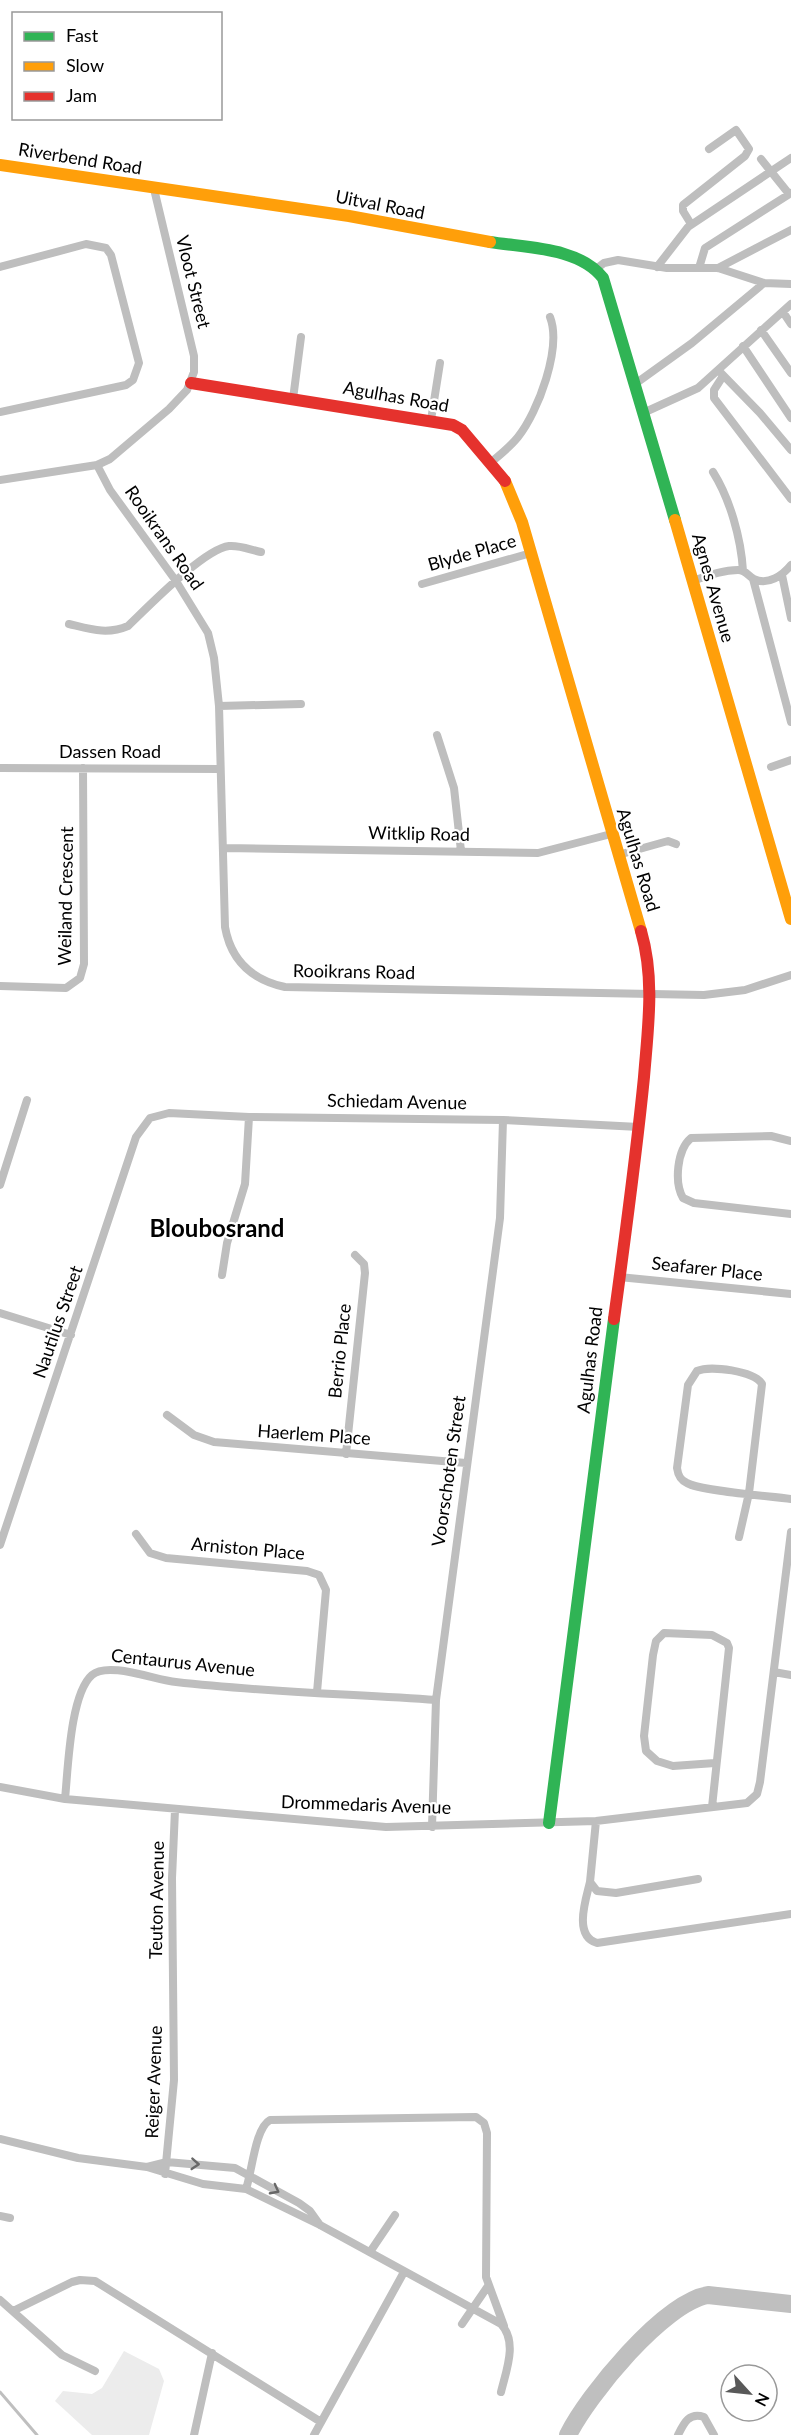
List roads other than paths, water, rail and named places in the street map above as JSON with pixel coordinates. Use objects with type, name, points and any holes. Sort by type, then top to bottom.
[{"type":"street","points":[[692,224],[683,211],[683,205],[746,156],[749,149],[747,142],[736,130],[709,149]]},
{"type":"street","points":[[657,267],[681,234],[692,224],[791,158]]},
{"type":"street","points":[[699,268],[705,248],[790,194],[761,159]]},
{"type":"street","name":"Riverbend Road","points":[[0,165],[154,189]]},
{"type":"street","name":"Uitval Road","points":[[154,189],[338,215],[455,237],[566,254],[596,269]]},
{"type":"street","name":"Vloot Street","points":[[154,189],[194,356],[191,383]]},
{"type":"street","points":[[718,268],[791,230]]},
{"type":"street","points":[[0,267],[86,244],[106,248],[111,255],[138,363],[133,380],[126,385],[0,412]]},
{"type":"street","points":[[596,269],[611,260],[657,267],[718,268],[765,284],[791,284]]},
{"type":"street","name":"Agnes Avenue","points":[[596,269],[606,285],[791,919]]},
{"type":"street","points":[[635,384],[692,343],[765,284]]},
{"type":"street","points":[[791,304],[743,346],[721,373],[714,390],[714,398],[791,499]]},
{"type":"street","points":[[783,312],[791,324]]},
{"type":"street","points":[[490,463],[517,438],[535,408],[554,345],[555,331],[550,317]]},
{"type":"street","points":[[761,330],[791,373]]},
{"type":"street","points":[[293,399],[301,337]]},
{"type":"street","points":[[743,346],[791,418]]},
{"type":"street","points":[[430,420],[440,363]]},
{"type":"street","points":[[643,413],[698,388],[721,373]]},
{"type":"street","points":[[721,373],[766,419],[791,450]]},
{"type":"street","points":[[0,480],[98,465],[118,453],[170,409],[191,383]]},
{"type":"street","name":"Agulhas Road","points":[[191,383],[430,420],[462,430],[490,463],[511,490],[648,954],[651,994],[639,1127],[549,1823]]},
{"type":"street","name":"Rooikrans Road","points":[[98,465],[127,515],[176,581],[208,633],[214,658],[219,706],[228,940],[238,961],[256,977],[285,987],[651,994],[729,993],[791,975]]},
{"type":"street","points":[[713,472],[723,492],[737,536],[743,571]]},
{"type":"street","points":[[69,624],[109,633],[119,630],[128,626],[176,581],[219,549],[237,546],[261,552]]},
{"type":"street","name":"Blyde Place","points":[[422,584],[531,553]]},
{"type":"street","points":[[692,581],[727,571],[743,571],[753,579],[770,580],[782,575],[791,565]]},
{"type":"street","points":[[782,575],[791,618]]},
{"type":"street","points":[[753,579],[791,722]]},
{"type":"street","points":[[219,706],[301,704]]},
{"type":"street","points":[[437,735],[454,788],[460,851]]},
{"type":"street","points":[[771,767],[791,760]]},
{"type":"street","name":"Dassen Road","points":[[0,768],[220,769]]},
{"type":"street","name":"Weiland Crescent","points":[[0,986],[66,988],[82,974],[84,964],[83,768]]},
{"type":"street","name":"Witklip Road","points":[[224,848],[538,853],[611,834]]},
{"type":"street","points":[[618,855],[668,841],[676,844]]},
{"type":"street","points":[[0,1185],[27,1100]]},
{"type":"street","name":"Schiedam Avenue","points":[[155,1115],[176,1113],[249,1117],[503,1120],[639,1127]]},
{"type":"street","name":"Nautilus Street","points":[[0,1545],[136,1137],[145,1122],[155,1115]]},
{"type":"street","points":[[222,1275],[225,1250],[245,1184],[249,1117]]},
{"type":"street","name":"Voorschoten Street","points":[[432,1827],[436,1700],[500,1218],[503,1120]]},
{"type":"street","points":[[791,1141],[771,1136],[691,1138],[682,1153],[678,1183],[683,1198],[694,1203],[791,1214]]},
{"type":"street","name":"Berrio Place","points":[[346,1454],[364,1273],[363,1264],[355,1255]]},
{"type":"street","name":"Seafarer Place","points":[[619,1276],[791,1294]]},
{"type":"street","points":[[0,1313],[71,1335]]},
{"type":"street","points":[[739,1537],[749,1493],[762,1390],[760,1381],[752,1375],[702,1369],[693,1375],[688,1385],[678,1474],[682,1480],[695,1487],[749,1493],[791,1499]]},
{"type":"street","name":"Haerlem Place","points":[[167,1415],[184,1429],[204,1440],[263,1448],[466,1463]]},
{"type":"street","points":[[791,1532],[774,1672],[791,1675]]},
{"type":"street","name":"Arniston Place","points":[[136,1534],[150,1553],[166,1558],[307,1571],[319,1575],[326,1590],[317,1692]]},
{"type":"street","points":[[712,1807],[729,1648],[727,1643],[712,1635],[664,1633],[656,1641],[653,1655],[644,1736],[646,1751],[657,1761],[673,1766],[715,1763]]},
{"type":"street","name":"Centaurus Avenue","points":[[65,1799],[73,1725],[87,1680],[99,1671],[117,1670],[178,1683],[436,1700]]},
{"type":"street","name":"Drommedaris Avenue","points":[[0,1787],[65,1799],[175,1810],[344,1825],[432,1827],[596,1821],[747,1803],[757,1794],[774,1672]]},
{"type":"street","name":"Teuton Avenue","points":[[172,1991],[172,1878],[175,1810]]},
{"type":"street","points":[[596,1821],[583,1924],[585,1935],[597,1943],[791,1914]]},
{"type":"street","points":[[590,1882],[597,1891],[609,1894],[698,1879]]},
{"type":"street","name":"Reiger Avenue","points":[[165,2175],[174,2080],[172,1991]]},
{"type":"street","points":[[246,2189],[259,2133],[264,2124],[270,2120],[476,2117],[484,2123],[487,2133],[488,2286],[510,2345],[501,2392]]},
{"type":"street","points":[[0,2139],[78,2158],[147,2167],[165,2175],[203,2184],[246,2189],[320,2225],[505,2328]]},
{"type":"street","points":[[147,2167],[167,2162],[223,2165],[250,2175],[299,2203],[310,2211],[320,2225]]},
{"type":"street","points":[[370,2252],[395,2215]]},
{"type":"street","points":[[0,2216],[10,2218]]},
{"type":"street","points":[[314,2435],[404,2272]]},
{"type":"street","points":[[12,2311],[72,2282],[91,2280],[107,2286],[321,2422]]},
{"type":"street","points":[[462,2324],[488,2286]]},
{"type":"street","points":[[0,2300],[62,2355],[95,2371]]},
{"type":"street","points":[[194,2435],[212,2353]]},
{"type":"street","points":[[678,2435],[687,2419],[695,2415],[704,2417],[714,2435]]},
{"type":"waterway","points":[[568,2435],[592,2397],[629,2353],[649,2332],[690,2302],[708,2295],[791,2304]]},
{"type":"waterway","points":[[0,2392],[37,2435]]},
{"type":"district","name":"Bloubosrand","points":[[217,1229]]}]
